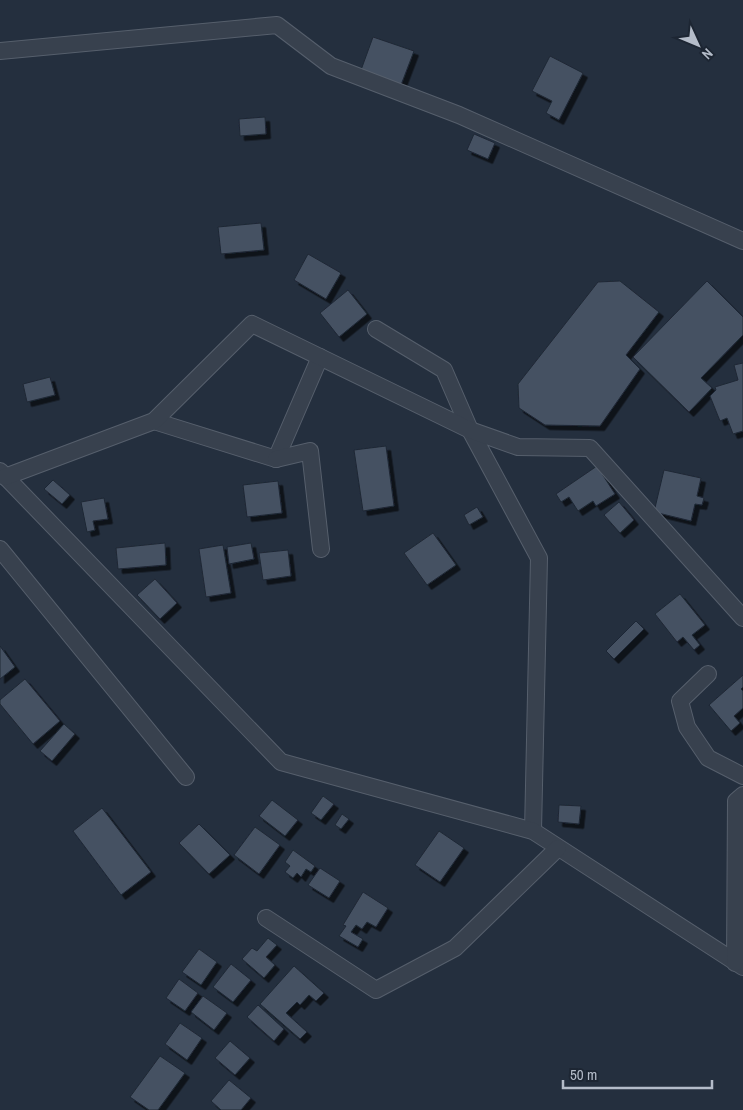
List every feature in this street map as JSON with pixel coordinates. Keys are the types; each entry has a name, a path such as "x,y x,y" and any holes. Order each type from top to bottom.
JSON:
{"street":[{"path":"0,51 277,25 330,66 459,116 743,241"},
{"path":"739,965 533,831 281,762 2,474 154,421 252,324 470,430 518,447 590,448 743,618"},
{"path":"376,329 444,370 470,430 539,558 533,831"},
{"path":"276,459 320,357"},
{"path":"154,421 276,459 310,450 321,550"},
{"path":"0,549 186,777"},
{"path":"708,674 680,701 687,727 708,758 743,776"},
{"path":"739,965 736,801 743,796"},
{"path":"266,918 376,990 455,948 558,848"}],"building":[{"path":"373,37 414,51 401,85 361,70"},
{"path":"550,56 583,73 559,120 546,113 552,101 532,91"},
{"path":"265,117 266,134 240,136 239,119"},
{"path":"474,134 495,143 488,159 467,150"},
{"path":"261,223 264,250 221,254 218,227"},
{"path":"308,254 341,273 326,299 294,280"},
{"path":"620,281 659,312 626,355 640,369 600,426 545,425 519,408 518,384 598,282"},
{"path":"707,281 743,317 743,335 701,378 712,388 689,412 633,357"},
{"path":"348,290 367,314 339,337 320,313"},
{"path":"743,363 743,431 733,434 727,418 720,421 710,396 716,390 715,387 738,380 734,365"},
{"path":"50,377 55,395 27,402 23,384"},
{"path":"386,446 394,506 363,511 354,450"},
{"path":"597,466 615,494 596,506 593,501 578,511 569,497 561,502 556,494"},
{"path":"664,470 701,478 697,496 704,498 702,505 695,504 691,521 654,512"},
{"path":"53,480 70,495 62,504 44,489"},
{"path":"278,481 282,513 247,517 243,485"},
{"path":"104,498 108,519 93,521 95,530 87,532 81,502"},
{"path":"619,502 634,520 620,533 604,515"},
{"path":"477,507 483,517 469,525 464,515"},
{"path":"433,533 456,565 427,585 404,553"},
{"path":"165,543 166,565 118,569 116,548"},
{"path":"251,543 254,559 229,564 227,547"},
{"path":"223,545 231,593 206,597 199,549"},
{"path":"288,550 291,576 263,580 259,553"},
{"path":"155,579 177,603 160,619 137,595"},
{"path":"680,594 705,625 692,635 700,645 694,650 683,637 677,642 655,614"},
{"path":"636,621 644,629 614,659 606,651"},
{"path":"0,646 15,667 0,679"},
{"path":"743,675 743,687 741,689 743,691 743,708 734,716 740,723 731,731 709,705"},
{"path":"25,679 60,721 33,744 0,704 0,700"},
{"path":"64,724 75,734 52,761 40,751"},
{"path":"323,796 334,804 321,820 311,813"},
{"path":"272,800 298,820 285,836 259,816"},
{"path":"559,805 581,806 579,824 558,822"},
{"path":"102,808 151,872 121,895 73,831"},
{"path":"342,814 349,819 341,829 335,825"},
{"path":"199,824 230,855 209,874 179,843"},
{"path":"255,827 280,845 259,874 234,855"},
{"path":"439,831 464,848 440,882 415,865"},
{"path":"293,850 315,866 311,872 306,869 301,877 297,873 293,878 285,872 290,866 285,862"},
{"path":"320,868 340,881 329,898 308,885"},
{"path":"363,892 388,908 376,927 367,922 362,929 356,925 351,932 363,939 358,947 339,936 346,926 343,925"},
{"path":"268,938 277,945 266,957 275,965 264,978 242,959 252,948 257,951"},
{"path":"199,949 217,962 201,985 182,972"},
{"path":"231,964 251,980 233,1002 213,987"},
{"path":"294,966 324,993 316,1001 309,995 300,1005 297,1002 286,1013 307,1032 300,1039 260,1004"},
{"path":"179,979 198,993 185,1011 166,998"},
{"path":"203,996 227,1013 214,1030 191,1012"},
{"path":"258,1005 284,1029 274,1041 247,1017"},
{"path":"180,1023 202,1038 187,1060 165,1044"},
{"path":"230,1041 250,1058 235,1075 215,1058"},
{"path":"160,1056 185,1073 158,1110 149,1110 130,1097"},
{"path":"229,1080 251,1098 241,1110 221,1110 211,1101"}]}
